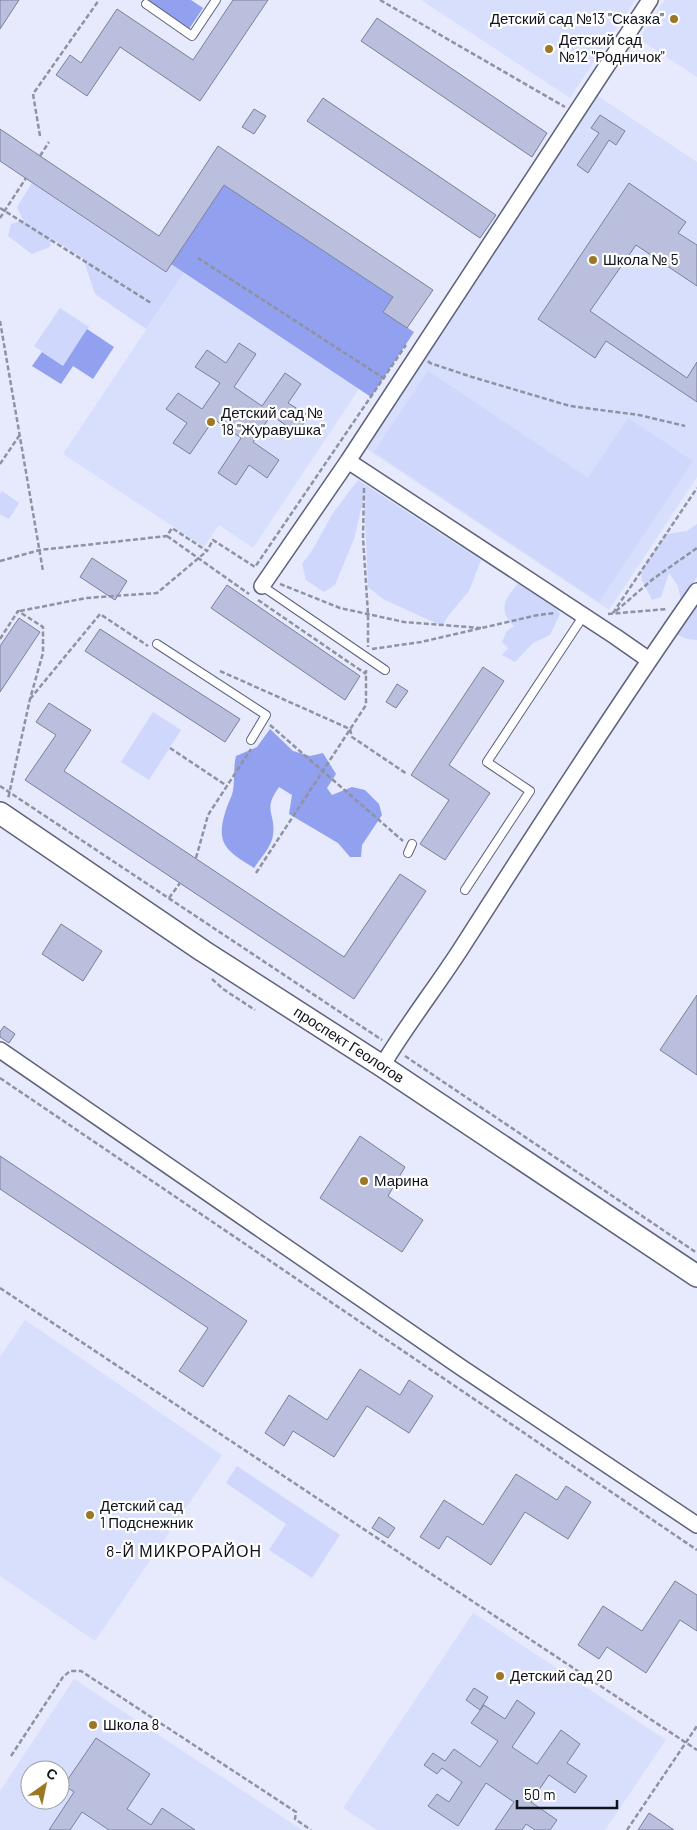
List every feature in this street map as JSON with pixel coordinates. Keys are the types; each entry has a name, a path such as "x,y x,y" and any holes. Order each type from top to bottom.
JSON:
{"street":[{"path":"265,582 348,461 650,0"},
{"path":"348,461 649,660"},
{"path":"382,1066 450,967 649,660 697,591"},
{"name":"проспект Геологов","path":"2,814 203,950 382,1066 697,1276"},
{"path":"0,1050 462,1368 697,1525"}],"lane":[{"path":"146,4 192,36 216,0"},
{"path":"265,582 385,670"},
{"path":"465,890 530,791 487,762 584,616"},
{"path":"157,644 266,715 251,743"}],"path":[{"path":"40,136 33,94 99,0"},
{"path":"380,0 565,108"},
{"path":"40,156 49,142"},
{"path":"0,218 26,178"},
{"path":"0,208 151,303"},
{"path":"198,258 397,386"},
{"path":"0,321 43,571"},
{"path":"0,343 3,339"},
{"path":"416,357 424,357 430,363 570,406 639,415 686,426"},
{"path":"0,464 20,435"},
{"path":"364,481 363,538 368,614 368,650 421,642 538,615 563,613 584,616 675,608 687,605"},
{"path":"612,614 697,488"},
{"path":"167,536 172,528 207,551"},
{"path":"0,561 40,550 167,536 366,674"},
{"path":"0,638 18,611 86,598 157,593 207,551 214,540 255,567"},
{"path":"612,614 654,579 697,548"},
{"path":"265,582 340,608 404,622 485,628"},
{"path":"2,814 43,653 43,627 18,611"},
{"path":"30,699 100,614 148,646"},
{"path":"256,873 366,705 366,657"},
{"path":"218,671 350,729"},
{"path":"263,720 277,730 410,848"},
{"path":"350,729 352,737 407,774"},
{"path":"196,858 208,815 251,743"},
{"path":"170,748 227,786"},
{"path":"0,786 697,1253"},
{"path":"169,898 180,883"},
{"path":"0,1078 697,1550"},
{"path":"0,1288 697,1750"},
{"path":"11,1756 63,1677 70,1671 81,1671 296,1812 295,1819 311,1830"},
{"path":"627,1830 697,1726"}],"shaded area":[{"path":"146,0 191,0 203,8 189,29"},
{"name":"Детский сад №12 \"Родничок\"","path":"421,0 635,0 570,98"},
{"name":"Детский сад №13 \"Сказка\"","path":"665,0 697,0 697,77 639,39"},
{"name":"Школа № 5","path":"598,96 697,162 697,477 609,610 365,448"},
{"path":"32,183 165,272 171,264 184,273 146,329 95,294 83,258 51,238 50,247 32,254 8,236 11,224 23,220 17,207"},
{"path":"224,185 393,297 383,312 414,332 371,397 171,264"},
{"name":"Детский сад № 18 \"Журавушка\"","path":"184,273 359,389 253,548 219,525 204,547 63,454"},
{"path":"60,308 89,327 63,366 34,346"},
{"path":"87,329 114,347 93,379 73,366 61,384 32,366 42,352 63,366"},
{"path":"428,371 588,478 628,418 693,461 599,602 374,452"},
{"path":"358,480 481,560 469,591 442,626 383,599 368,587 364,497 354,539 335,585 324,592 306,580 302,564 313,549 333,513"},
{"path":"2,491 19,503 9,519 0,514 0,494"},
{"path":"697,524 697,577 681,601 678,586 669,573 661,597 652,600 642,580 641,572 666,534 687,531"},
{"path":"519,582 554,604 560,614 550,635 533,643 515,662 502,655 508,648 502,642 507,631 514,626 505,614 505,604"},
{"path":"694,607 697,607 697,640 687,639 676,634"},
{"path":"153,712 181,730 149,780 121,762"},
{"path":"270,729 293,751 310,756 323,753 336,774 327,788 332,795 352,787 365,790 379,804 382,815 362,845 361,857 350,857 338,843 289,814 292,795 279,787 271,801 270,807 273,827 272,839 254,868 226,847 223,841 222,824 233,791 236,756 257,747"},
{"name":"Детский сад 1 Подснежник","path":"25,1320 222,1455 95,1641 0,1576 0,1357"},
{"path":"237,1466 340,1535 312,1578 269,1550 286,1524 226,1483"},
{"name":"Детский сад 20","path":"473,1613 666,1740 605,1830 377,1830 343,1808"},
{"name":"Школа 8","path":"74,1679 302,1830 0,1830 0,1791 20,1761 20,1810 70,1810 70,1760 20,1760"}],"building":[{"path":"0,0 19,0 0,29"},
{"path":"233,0 268,0 200,101 120,47 87,96 56,75 70,55 81,63 117,9 193,60"},
{"path":"377,18 547,133 532,157 361,41"},
{"path":"323,98 496,215 480,238 307,121"},
{"path":"254,109 266,116 254,134 242,127"},
{"path":"600,115 625,131 616,145 609,140 588,173 577,165 599,133 591,128"},
{"path":"0,129 159,236 218,146 433,290 407,328 383,312 393,297 224,185 166,272 0,161"},
{"path":"629,183 686,222 678,233 697,245 697,286 636,245 590,311 687,378 697,362 697,402 606,341 595,358 538,319"},
{"path":"239,343 256,354 234,387 262,406 285,373 301,384 288,403 309,416 297,433 271,415 253,442 279,460 267,478 249,465 236,485 218,473 241,438 214,419 190,454 173,443 187,423 166,409 178,393 202,409 220,383 195,367 207,350 226,363"},
{"path":"92,558 127,581 115,600 80,577"},
{"path":"227,585 360,676 345,700 211,608"},
{"path":"19,618 40,632 0,692 0,646"},
{"path":"100,629 240,719 225,742 85,651"},
{"path":"483,667 504,681 449,765 490,793 445,860 420,844 449,800 411,775"},
{"path":"397,684 408,691 396,708 386,702"},
{"path":"49,703 91,730 64,771 344,957 400,874 426,891 354,999 25,780 56,735 36,722"},
{"path":"61,924 102,951 83,981 42,954"},
{"path":"697,995 697,1075 660,1050"},
{"path":"4,1026 15,1034 9,1043 0,1037 0,1032"},
{"name":"Марина","path":"360,1136 405,1167 388,1196 423,1220 402,1252 320,1198"},
{"path":"0,1156 247,1321 203,1387 179,1371 208,1328 0,1189"},
{"path":"360,1369 400,1395 409,1380 433,1396 409,1433 367,1406 334,1457 293,1431 284,1446 265,1433 289,1395 327,1420"},
{"path":"516,1474 557,1500 566,1486 591,1502 568,1539 525,1512 491,1565 447,1536 439,1549 420,1537 444,1500 483,1525"},
{"path":"379,1517 395,1528 388,1538 372,1528"},
{"path":"675,1581 697,1595 697,1631 680,1620 646,1673 607,1647 599,1659 578,1645 603,1606 642,1631"},
{"path":"474,1688 488,1697 480,1710 466,1700"},
{"path":"517,1700 535,1713 512,1747 537,1764 561,1730 580,1744 567,1763 587,1776 575,1793 549,1775 531,1802 557,1820 550,1830 535,1830 526,1824 522,1830 495,1830 514,1802 486,1783 458,1826 428,1806 437,1794 449,1802 462,1782 442,1768 437,1774 424,1765 433,1753 445,1761 454,1749 480,1767 498,1741 471,1723 484,1705 505,1719"},
{"name":"Школа 8","path":"96,1738 150,1774 127,1809 151,1825 162,1808 195,1830 109,1830 82,1812 70,1830 49,1830 62,1810 70,1810 70,1798 74,1792 70,1789 70,1776"},
{"path":"649,1813 674,1830 638,1830"}],"place":[{"name":"Детский сад №13 \"Сказка\"","path":"674,19"},
{"name":"Детский сад №12 \"Родничок\"","path":"549,49"},
{"name":"Школа № 5","path":"593,260"},
{"name":"Детский сад № 18 \"Журавушка\"","path":"211,422"},
{"name":"Марина","path":"364,1181"},
{"name":"Детский сад 1 Подснежник","path":"90,1515"},
{"name":"Детский сад 20","path":"500,1676"},
{"name":"Школа 8","path":"93,1725"}],"district":[{"name":"8-Й МИКРОРАЙОН","path":"184,1551"}]}
